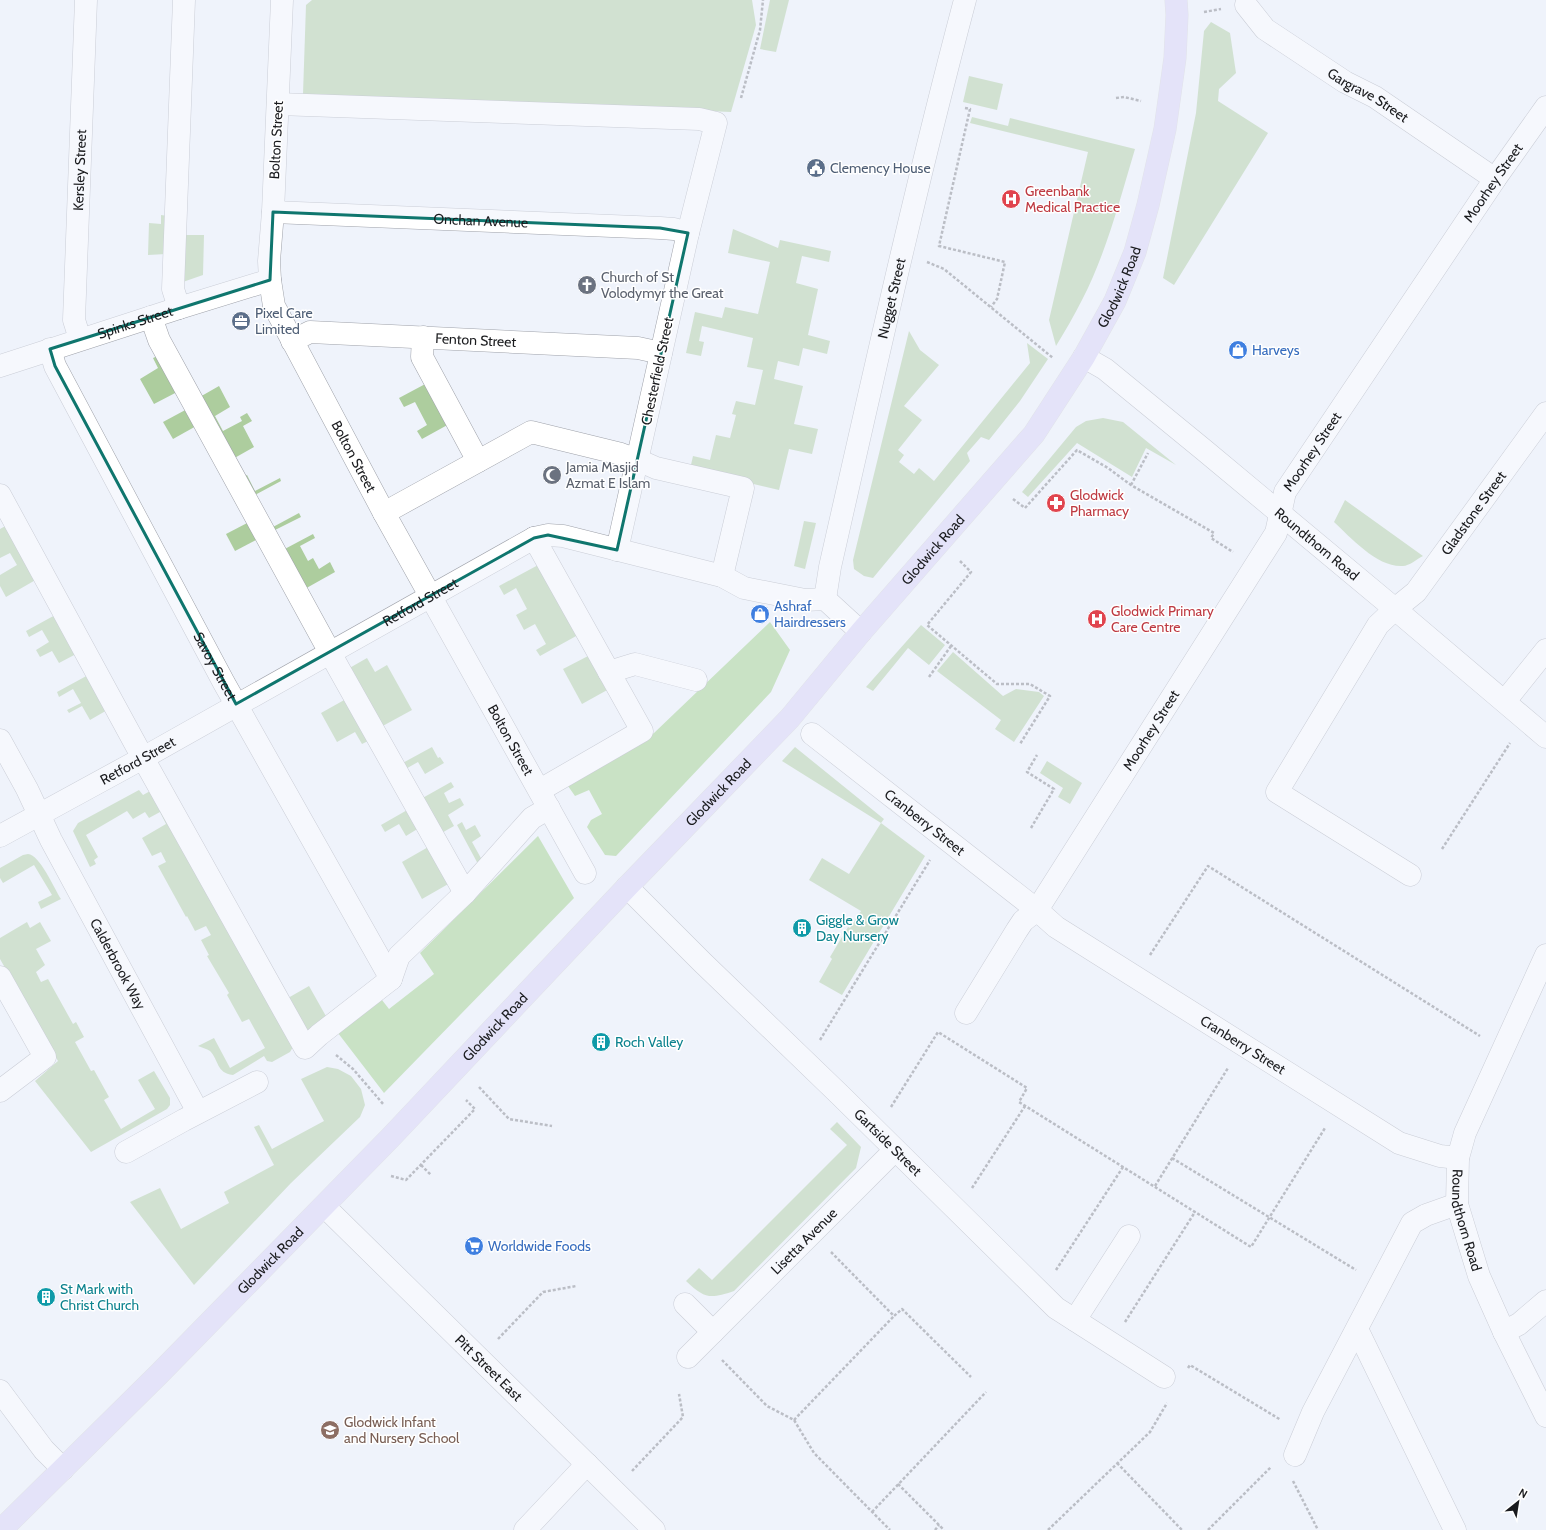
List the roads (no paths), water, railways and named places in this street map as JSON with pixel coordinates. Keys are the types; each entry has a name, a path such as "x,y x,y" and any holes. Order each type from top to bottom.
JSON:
{"main road":[{"name":"Glodwick Road","path":"1,1530 159,1374 324,1206 790,718 861,632 1034,434 1084,357 1115,301 1135,252 1148,205 1165,129 1174,66 1177,14 1176,0"}],"street":[{"name":"Kersley Street","path":"80,339 74,320 86,0"},
{"path":"179,308 173,289 184,0"},
{"name":"Bolton Street","path":"282,0 273,212 269,261 274,306 384,513 585,873"},
{"name":"Nugget Street","path":"825,599 830,567 883,337 936,112 965,0"},
{"name":"Gargrave Street","path":"1236,6 1264,29 1345,82 1375,97 1495,178"},
{"name":"Chesterfield Street","path":"278,104 699,119 716,123 688,233 617,550"},
{"name":"Moorhey Street","path":"1037,910 1276,533 1285,492 1495,178 1546,107"},
{"name":"Onchan Avenue","path":"273,212 660,228 674,229 688,233"},
{"name":"Spinks Street","path":"0,366 80,339 270,280"},
{"path":"151,317 159,340 465,893"},
{"name":"Fenton Street","path":"292,341 310,332 638,348 661,353"},
{"path":"423,337 422,357 478,461"},
{"name":"Savoy Street","path":"50,349 55,366 236,704 391,979"},
{"name":"Roundthorn Road","path":"1084,357 1105,369 1280,513 1546,737"},
{"name":"Gladstone Street","path":"1410,875 1277,792 1378,625 1416,592 1546,413"},
{"path":"384,513 531,432 621,454 656,468 743,488 722,576"},
{"path":"0,495 143,758 305,1048 325,1030 391,979 398,956 465,893 532,818 545,799 642,731 534,538"},
{"name":"Retford Street","path":"0,836 143,758 236,704 534,538 548,535 564,536 722,576 744,588 805,600 825,599"},
{"path":"825,599 861,632"},
{"path":"1505,701 1546,650"},
{"path":"609,672 635,664 696,680"},
{"name":"Cranberry Street","path":"812,734 1037,910 1056,927 1399,1143 1440,1156 1458,1158"},
{"name":"Calderbrook Way","path":"0,740 198,1112"},
{"name":"Gartside Street","path":"627,887 1056,1308 1164,1377"},
{"path":"966,1013 1023,921 1037,910"},
{"name":"Roundthorn Road","path":"1546,955 1465,1133 1458,1158 1457,1204 1479,1276 1504,1332 1546,1416"},
{"path":"0,978 45,1057 0,1091"},
{"path":"126,1152 198,1112 257,1082"},
{"name":"Lisetta Avenue","path":"688,1357 895,1150"},
{"path":"1295,1455 1313,1412 1358,1329 1412,1223 1426,1215 1457,1204"},
{"name":"Pitt Street East","path":"324,1206 654,1530"},
{"path":"1075,1320 1129,1236"},
{"path":"1504,1332 1519,1324 1546,1301"},
{"path":"685,1304 713,1332"},
{"path":"1358,1329 1455,1530"},
{"path":"0,1391 44,1450 63,1469"},
{"path":"525,1530 587,1464"}],"place":[{"name":"Clemency House","path":"816,168"},
{"name":"Greenbank Medical Practice","path":"1011,199"},
{"name":"Church of St Volodymyr the Great","path":"587,285"},
{"name":"Pixel Care Limited","path":"241,321"},
{"name":"Harveys","path":"1238,350"},
{"name":"Jamia Masjid Azmat E Islam","path":"552,475"},
{"name":"Glodwick Pharmacy","path":"1056,503"},
{"name":"Ashraf Hairdressers","path":"760,614"},
{"name":"Glodwick Primary Care Centre","path":"1097,619"},
{"name":"Giggle & Grow Day Nursery","path":"802,928"},
{"name":"Roch Valley","path":"601,1042"},
{"name":"Worldwide Foods","path":"474,1246"},
{"name":"St Mark with Christ Church","path":"46,1297"},
{"name":"Glodwick Infant and Nursery School","path":"330,1430"}]}
